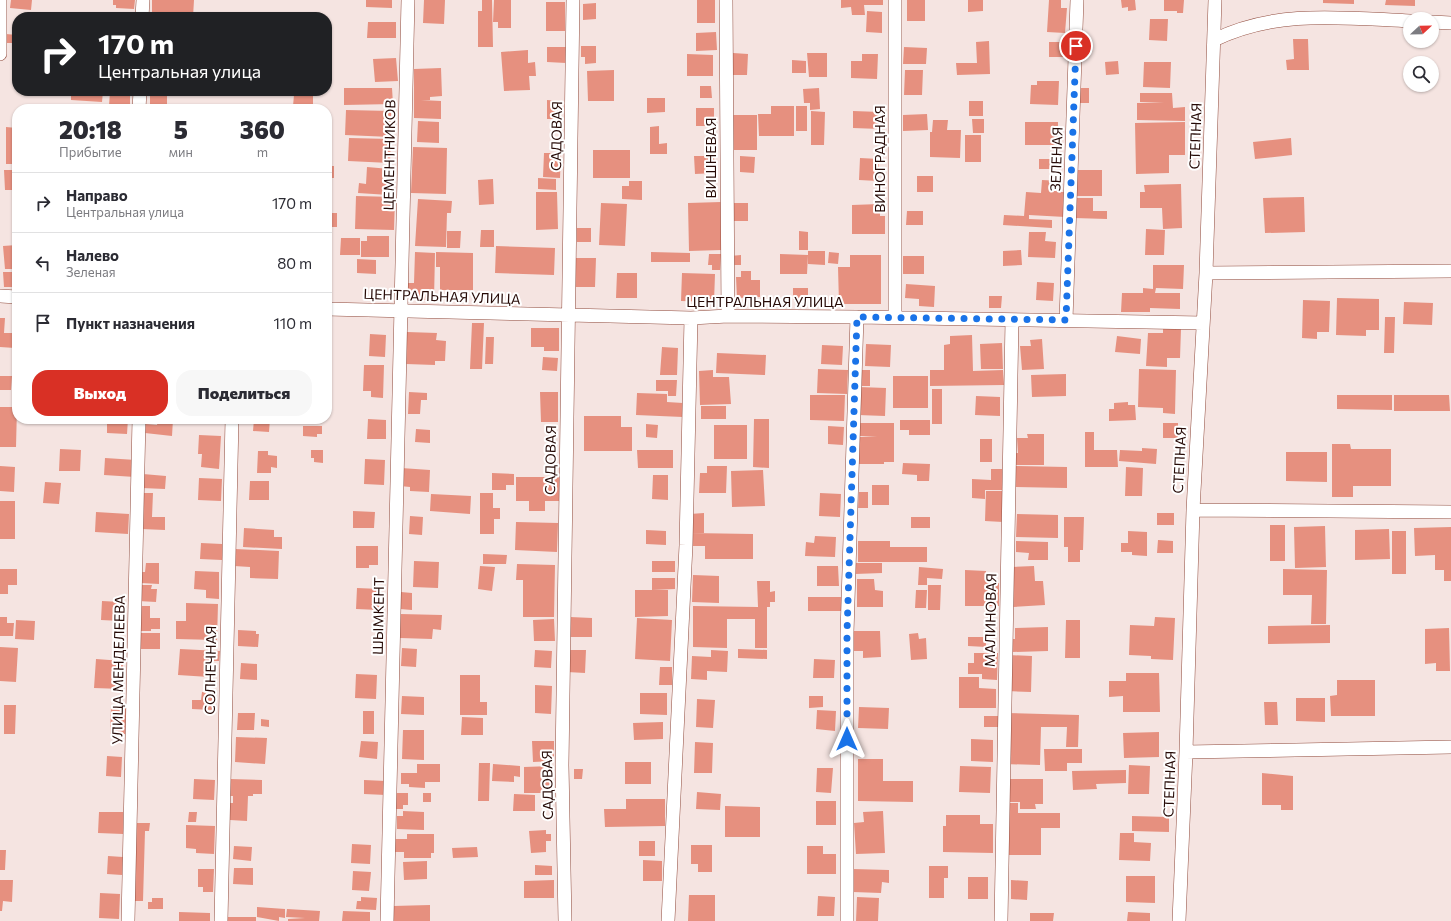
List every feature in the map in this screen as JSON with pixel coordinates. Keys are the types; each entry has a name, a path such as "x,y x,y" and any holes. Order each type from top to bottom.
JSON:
{"street":[{"path":"0,0 0,54"},
{"path":"142,12 143,0"},
{"name":"ЦЕМЕНТНИКОВ","path":"401,311 408,0"},
{"name":"САДОВАЯ","path":"565,921 562,757 573,0"},
{"name":"ВИШНЕВАЯ","path":"726,0 728,316"},
{"name":"ВИНОГРАДНАЯ","path":"895,0 895,317"},
{"name":"ЗЕЛЕНАЯ","path":"1066,320 1077,0"},
{"name":"СТЕПНАЯ","path":"1179,921 1186,752 1193,510 1206,272 1215,0"},
{"path":"1214,40 1234,30 1285,19 1324,16 1403,21"},
{"path":"1439,22 1451,23"},
{"path":"1206,272 1451,271"},
{"path":"0,296 12,297"},
{"name":"ЦЕНТРАЛЬНАЯ УЛИЦА","path":"332,309 691,318 728,316 895,317 1203,323"},
{"name":"ШЫМКЕНТ","path":"387,921 401,311"},
{"path":"847,921 847,633 857,317"},
{"path":"668,921 686,553 691,318"},
{"name":"МАЛИНОВАЯ","path":"1001,921 1012,320"},
{"name":"УЛИЦА МЕНДЕЛЕЕВА","path":"128,921 139,424"},
{"name":"СОЛНЕЧНАЯ","path":"221,921 232,424"},
{"path":"1193,510 1451,512"},
{"path":"1186,752 1451,747"}],"building":[{"path":"11,0 32,0 31,10 10,8"},
{"path":"113,0 135,0 134,9 116,8 116,5 113,5"},
{"path":"152,0 194,0 193,12 152,12"},
{"path":"366,0 392,0 392,8 366,7"},
{"path":"424,0 445,0 444,24 423,23"},
{"path":"482,0 492,0 493,47 478,47 478,11 482,11"},
{"path":"494,0 511,0 511,28 498,28 498,22 493,22"},
{"path":"697,0 715,0 715,23 697,23"},
{"path":"841,0 883,0 883,5 864,5 865,15 852,15 851,7 841,8"},
{"path":"907,0 925,0 925,21 907,21"},
{"path":"968,0 983,0 983,11 968,12"},
{"path":"1049,0 1061,0 1061,8 1067,8 1065,33 1047,32"},
{"path":"1121,0 1135,0 1136,10 1128,11 1128,7 1122,8"},
{"path":"1164,0 1184,0 1183,13 1177,13 1177,11 1164,11"},
{"path":"1323,0 1354,0 1354,4 1323,3"},
{"path":"1386,0 1415,0 1415,6 1385,5"},
{"path":"546,2 565,2 565,31 546,31"},
{"path":"596,3 596,19 583,20 583,4"},
{"path":"867,11 882,12 882,33 866,32"},
{"path":"1150,19 1168,19 1167,41 1149,40"},
{"path":"368,22 396,22 396,38 367,38"},
{"path":"716,32 717,50 696,51 696,33"},
{"path":"6,34 12,35 12,43 5,43"},
{"path":"1293,39 1308,39 1309,70 1287,70 1286,60 1294,59"},
{"path":"989,41 990,74 957,75 956,63 977,63 976,42"},
{"path":"1049,42 1065,42 1065,57 1049,57"},
{"path":"581,46 596,46 596,63 585,64 585,57 581,57"},
{"path":"547,47 566,47 566,63 547,62"},
{"path":"904,47 927,48 926,64 903,64"},
{"path":"528,50 528,63 535,62 536,76 529,76 530,90 504,91 501,52"},
{"path":"733,53 748,54 747,75 732,75"},
{"path":"807,53 827,53 827,77 809,77"},
{"path":"687,54 713,55 713,76 687,76"},
{"path":"862,54 878,54 877,79 851,78 851,61 862,61"},
{"path":"396,58 398,81 375,82 373,59"},
{"path":"792,60 806,61 806,73 792,73"},
{"path":"1118,61 1119,74 1106,75 1105,62"},
{"path":"1144,62 1171,62 1170,88 1143,87"},
{"path":"441,68 442,96 430,97 430,100 421,100 441,101 441,119 414,118 414,69"},
{"path":"614,70 614,101 588,101 587,71"},
{"path":"905,70 923,70 922,95 904,95"},
{"path":"1037,81 1059,81 1058,105 1030,104 1031,85 1037,85"},
{"path":"700,86 711,86 712,98 700,98"},
{"path":"344,88 392,88 393,104 344,105"},
{"path":"819,88 820,109 810,110 810,103 804,103 803,89"},
{"path":"1078,88 1089,88 1089,103 1077,103"},
{"path":"1140,93 1172,93 1173,108 1185,107 1185,121 1137,120 1137,103 1164,103 1140,102"},
{"path":"71,96 103,96 102,102 71,100"},
{"path":"110,96 130,96 130,104 109,104"},
{"path":"150,96 167,96 167,104 150,104"},
{"path":"294,96 313,96 313,104 293,104"},
{"path":"647,98 665,98 665,112 647,113"},
{"path":"547,100 560,101 560,119 547,119"},
{"path":"969,101 983,101 983,116 969,116"},
{"path":"771,106 794,106 794,136 759,136 758,114 771,114"},
{"path":"796,106 807,106 807,131 796,131"},
{"path":"696,108 714,108 714,126 696,126"},
{"path":"346,110 391,111 391,137 345,135"},
{"path":"811,111 825,112 824,145 811,145"},
{"path":"853,111 880,112 880,129 853,128"},
{"path":"927,114 928,130 903,131 903,115"},
{"path":"731,115 757,115 757,150 731,150"},
{"path":"972,119 984,119 984,133 973,133"},
{"path":"933,120 948,120 947,130 961,130 960,158 930,157 930,132 932,132"},
{"path":"418,121 439,122 439,143 417,142"},
{"path":"1025,122 1058,122 1058,145 1025,145"},
{"path":"1185,122 1185,155 1169,155 1169,173 1136,174 1135,123"},
{"path":"659,126 659,144 667,143 667,154 650,154 650,127"},
{"path":"6,127 12,128 12,164 6,164"},
{"path":"965,135 981,135 981,162 965,162"},
{"path":"349,138 391,139 390,163 348,161"},
{"path":"1291,138 1292,155 1255,159 1253,142"},
{"path":"413,147 447,148 446,194 411,193"},
{"path":"593,150 630,150 630,178 593,178"},
{"path":"544,153 561,153 560,178 543,177"},
{"path":"694,156 714,156 715,173 695,174"},
{"path":"740,156 755,157 754,173 740,172"},
{"path":"860,158 879,159 878,181 859,180"},
{"path":"1039,159 1063,159 1063,169 1039,169"},
{"path":"332,166 334,166 334,178 332,178"},
{"path":"367,167 390,169 389,195 358,193 359,183 366,184"},
{"path":"4,170 12,170 12,190 5,190"},
{"path":"1075,170 1102,170 1102,196 1075,196"},
{"path":"917,176 933,176 933,192 917,192"},
{"path":"538,178 556,179 556,190 538,189"},
{"path":"493,179 494,204 479,205 478,180"},
{"path":"1042,180 1062,181 1061,192 1066,192 1065,217 1029,215 1029,219 1052,220 1052,228 1003,225 1004,215 1024,216 1026,192 1041,193"},
{"path":"629,181 642,181 642,200 622,199 622,186 629,186"},
{"path":"1181,184 1182,228 1163,229 1162,208 1140,208 1140,192 1145,192 1144,185"},
{"path":"536,192 557,192 558,229 536,230"},
{"path":"356,196 395,197 394,230 355,229"},
{"path":"1304,197 1305,232 1265,233 1263,198"},
{"path":"1075,198 1093,198 1093,211 1107,211 1107,219 1074,218"},
{"path":"418,199 452,201 451,213 447,213 446,247 415,246"},
{"path":"721,202 722,250 689,251 688,203"},
{"path":"601,203 627,204 625,246 599,245"},
{"path":"734,203 748,203 748,221 733,221"},
{"path":"880,204 880,216 885,216 885,234 852,234 852,205"},
{"path":"907,211 923,211 923,225 906,225"},
{"path":"332,213 337,213 337,227 332,227"},
{"path":"577,228 591,228 591,242 577,242"},
{"path":"1146,229 1165,230 1164,255 1145,255"},
{"path":"481,230 494,230 494,247 480,247"},
{"path":"447,231 461,231 460,248 447,248"},
{"path":"799,231 808,232 808,250 799,250"},
{"path":"1029,232 1046,232 1045,241 1056,242 1055,258 1028,257"},
{"path":"367,236 389,236 389,257 361,257 361,241 367,241"},
{"path":"341,238 360,238 360,255 340,255"},
{"path":"12,245 12,269 5,269 3,246"},
{"path":"496,246 555,248 554,275 495,273"},
{"path":"1021,250 1022,265 1003,266 1003,251"},
{"path":"808,251 825,251 825,265 808,264"},
{"path":"415,252 435,253 434,300 415,300 415,293 407,292 407,283 414,283"},
{"path":"436,252 473,253 473,290 440,290 440,267 436,267"},
{"path":"651,252 690,253 690,262 651,262"},
{"path":"829,252 839,253 838,264 828,263"},
{"path":"709,254 721,254 720,270 712,270 712,265 708,265"},
{"path":"780,254 808,255 807,274 780,274"},
{"path":"741,255 741,265 730,265 730,256"},
{"path":"850,255 881,255 881,304 839,304 838,267 850,267"},
{"path":"903,256 924,256 924,274 903,274"},
{"path":"573,258 596,258 595,287 572,287"},
{"path":"357,259 376,260 376,274 357,273"},
{"path":"1153,265 1184,265 1183,289 1156,288 1155,293 1180,293 1180,309 1150,308 1150,312 1121,312 1122,293 1143,293 1143,288 1153,289"},
{"path":"741,271 751,271 751,280 760,280 760,297 737,298 736,277 741,277"},
{"path":"3,272 12,272 12,287 4,287"},
{"path":"617,273 637,273 637,298 616,298"},
{"path":"682,273 715,274 714,302 681,301"},
{"path":"1037,282 1054,283 1053,301 1036,300"},
{"path":"906,284 935,286 934,307 919,306 919,299 905,298"},
{"path":"793,288 808,288 808,300 793,300"},
{"path":"989,296 1002,296 1001,308 989,308"},
{"path":"1337,298 1379,299 1379,330 1366,330 1366,336 1336,335"},
{"path":"1303,300 1330,301 1329,332 1317,332 1317,339 1302,338"},
{"path":"1404,302 1433,303 1432,325 1403,324"},
{"path":"1385,317 1395,317 1394,353 1384,353"},
{"path":"0,318 5,318 4,333 12,333 12,348 0,347"},
{"path":"472,323 484,323 482,369 470,369"},
{"path":"531,328 559,328 559,351 544,351 544,347 531,347"},
{"path":"1163,329 1181,329 1180,358 1167,358 1167,367 1146,366 1148,333 1163,333"},
{"path":"407,332 437,333 436,340 446,341 445,361 435,361 435,365 406,364"},
{"path":"370,334 386,335 385,357 369,356"},
{"path":"972,335 973,371 1003,370 1004,385 930,386 930,370 944,370 944,345 950,344 950,336"},
{"path":"1117,336 1141,339 1140,354 1115,352"},
{"path":"486,337 494,337 493,364 485,364"},
{"path":"1042,339 1044,369 1022,370 1020,346 1031,346 1030,340"},
{"path":"1002,343 1003,369 981,369 980,344"},
{"path":"866,344 891,345 890,367 865,366"},
{"path":"822,345 843,346 842,365 821,364"},
{"path":"662,347 678,348 677,375 660,375"},
{"path":"717,353 766,355 765,375 716,373"},
{"path":"543,357 558,358 557,371 542,370"},
{"path":"364,365 384,365 383,398 371,397 371,391 363,391"},
{"path":"818,369 848,370 847,394 817,393"},
{"path":"1139,369 1176,370 1175,414 1163,413 1163,408 1138,407"},
{"path":"713,370 713,377 729,377 731,404 700,405 699,371"},
{"path":"861,370 870,370 870,386 862,386"},
{"path":"1066,374 1066,396 1032,397 1031,375"},
{"path":"0,376 12,376 11,390 0,390"},
{"path":"893,376 928,376 928,408 893,408"},
{"path":"656,380 677,380 676,396 668,396 668,391 656,391"},
{"path":"859,387 886,388 885,416 858,415"},
{"path":"932,389 942,389 942,424 932,424"},
{"path":"409,392 427,393 427,400 421,400 420,414 408,414"},
{"path":"540,392 558,392 558,422 541,422"},
{"path":"637,393 667,394 667,402 683,403 683,417 636,415"},
{"path":"810,395 845,395 844,421 810,420"},
{"path":"1337,395 1392,395 1392,410 1337,409"},
{"path":"1394,395 1449,395 1450,411 1394,411"},
{"path":"976,396 1000,397 1000,416 975,415"},
{"path":"1128,402 1128,405 1135,405 1136,420 1109,421 1109,409 1114,409 1114,403"},
{"path":"701,406 726,406 726,419 701,419"},
{"path":"0,407 12,407 12,424 17,424 16,447 0,447"},
{"path":"584,416 621,416 621,427 632,427 632,451 584,451"},
{"path":"368,419 386,420 386,439 367,439"},
{"path":"754,419 769,419 769,468 753,467"},
{"path":"900,420 930,420 930,435 909,435 909,430 900,430"},
{"path":"860,423 894,423 894,462 884,462 884,464 859,464 859,437 877,437 860,436"},
{"path":"1163,423 1178,423 1178,438 1163,438"},
{"path":"107,424 128,424 127,434 107,433"},
{"path":"146,424 173,424 172,436 145,433"},
{"path":"254,424 270,424 269,432 253,431"},
{"path":"646,424 658,425 657,438 646,437"},
{"path":"714,425 747,425 747,459 714,459"},
{"path":"303,426 322,426 322,434 317,434 317,437 303,436"},
{"path":"828,426 844,427 843,445 828,444"},
{"path":"416,429 430,430 430,443 415,442"},
{"path":"1085,432 1094,432 1094,450 1117,450 1118,467 1085,467"},
{"path":"1027,434 1044,434 1044,465 1014,465 1014,453 1018,453 1017,438 1028,438"},
{"path":"199,435 221,436 219,469 201,467 202,454 198,454"},
{"path":"980,439 992,439 992,462 980,462"},
{"path":"1332,444 1350,444 1351,449 1391,449 1391,486 1353,486 1353,497 1332,497"},
{"path":"1142,448 1157,449 1156,464 1119,461 1120,450 1142,451"},
{"path":"60,449 81,450 80,471 59,471"},
{"path":"311,450 323,450 323,463 314,462 314,458 311,458"},
{"path":"637,450 673,450 673,468 638,468"},
{"path":"258,451 268,451 268,455 277,456 277,468 271,467 271,473 257,473"},
{"path":"1286,452 1327,452 1327,482 1286,481"},
{"path":"105,458 136,460 135,477 104,475"},
{"path":"365,459 385,460 384,485 364,484"},
{"path":"903,463 930,464 929,481 917,481 917,475 902,474"},
{"path":"0,466 15,467 14,492 0,491"},
{"path":"707,466 727,466 726,493 699,493 700,473 707,473"},
{"path":"1014,466 1067,467 1067,488 1014,487"},
{"path":"1126,467 1143,468 1142,496 1125,496"},
{"path":"401,468 430,470 429,492 410,491 410,487 400,486"},
{"path":"991,469 1002,469 1002,490 985,490 985,499 972,498 972,479 991,480"},
{"path":"763,470 765,506 732,507 731,471"},
{"path":"492,473 514,474 514,485 506,485 506,490 492,490"},
{"path":"143,474 166,476 165,489 142,488"},
{"path":"653,475 668,475 668,500 652,499"},
{"path":"516,477 562,477 562,501 545,501 545,511 529,511 529,501 516,501"},
{"path":"199,478 222,479 221,501 198,500"},
{"path":"250,481 269,481 269,500 249,500"},
{"path":"45,482 61,483 59,504 43,503"},
{"path":"872,485 889,485 889,505 872,505"},
{"path":"986,491 1004,491 1003,522 985,521"},
{"path":"859,492 868,492 868,508 858,508"},
{"path":"142,493 153,493 152,517 165,517 165,530 141,529"},
{"path":"480,493 493,493 493,508 500,508 500,519 494,519 494,534 480,534"},
{"path":"820,493 841,494 840,517 819,516"},
{"path":"431,494 471,496 470,514 430,511"},
{"path":"0,501 15,501 15,539 0,539"},
{"path":"353,511 375,512 374,528 353,528"},
{"path":"96,512 129,514 128,534 95,532"},
{"path":"704,513 704,533 691,533 690,514"},
{"path":"1157,513 1174,513 1174,525 1157,525"},
{"path":"1017,514 1058,515 1058,538 1016,537"},
{"path":"410,516 423,517 422,535 409,534"},
{"path":"911,517 930,517 930,528 911,528"},
{"path":"1064,517 1084,517 1083,550 1080,550 1080,562 1068,562 1068,547 1064,547"},
{"path":"516,522 558,523 557,552 515,550"},
{"path":"1270,525 1285,525 1285,561 1270,561"},
{"path":"1325,526 1326,567 1295,568 1294,527"},
{"path":"1451,527 1451,581 1444,581 1444,570 1435,570 1435,555 1415,556 1414,528"},
{"path":"244,528 274,530 274,537 282,537 282,549 243,547"},
{"path":"1389,529 1390,559 1355,560 1355,530"},
{"path":"646,530 666,531 666,545 646,544"},
{"path":"1128,531 1147,532 1147,556 1132,555 1132,552 1121,552 1121,543 1128,543"},
{"path":"1392,531 1406,531 1406,574 1392,574"},
{"path":"691,533 753,534 753,559 705,559 705,546 691,546"},
{"path":"815,536 836,537 835,557 805,556 806,542 814,543"},
{"path":"1158,540 1173,541 1173,553 1157,553"},
{"path":"858,541 890,541 890,547 927,547 927,562 858,562"},
{"path":"1016,541 1048,542 1048,560 1028,560 1029,553 1016,552"},
{"path":"201,543 222,544 222,560 200,559"},
{"path":"356,546 378,546 378,565 369,565 369,568 356,568"},
{"path":"235,549 279,551 278,579 250,578 250,567 234,566"},
{"path":"483,554 507,555 506,564 483,564"},
{"path":"414,561 439,562 438,588 413,587"},
{"path":"652,561 675,561 675,572 652,572"},
{"path":"146,563 159,563 159,584 141,583 141,572 145,572"},
{"path":"855,563 882,563 882,573 855,574"},
{"path":"517,564 555,565 554,617 523,617 523,580 516,580"},
{"path":"480,566 495,567 492,591 478,589"},
{"path":"817,566 838,566 839,586 817,586"},
{"path":"1034,566 1035,581 1043,581 1045,605 1013,607 1010,567"},
{"path":"919,567 943,569 942,579 927,578 927,585 918,585"},
{"path":"0,569 17,569 17,585 8,585 8,594 0,594"},
{"path":"1283,569 1327,570 1326,624 1311,624 1312,595 1283,595"},
{"path":"965,570 986,571 986,577 990,577 990,583 999,583 999,606 965,606"},
{"path":"195,571 219,572 219,599 206,598 206,590 194,589"},
{"path":"693,575 719,576 719,603 692,602"},
{"path":"652,578 675,578 675,589 652,590"},
{"path":"857,579 874,579 875,590 883,591 883,607 857,607"},
{"path":"757,581 770,581 770,592 775,591 775,602 770,602 770,607 767,607 767,648 755,648 755,619 727,619 727,648 693,647 693,606 758,607"},
{"path":"139,585 152,585 151,589 157,589 156,602 138,601"},
{"path":"928,585 941,585 940,610 928,610"},
{"path":"357,588 380,589 379,610 356,609"},
{"path":"635,590 668,590 668,616 635,617"},
{"path":"916,590 927,590 926,608 915,608"},
{"path":"401,592 412,593 412,610 400,609"},
{"path":"808,597 842,597 842,611 808,611"},
{"path":"102,601 121,602 121,621 101,620"},
{"path":"186,603 218,604 217,640 176,639 176,621 186,621"},
{"path":"140,606 150,606 150,618 160,618 160,629 139,631"},
{"path":"400,614 442,615 441,630 433,629 432,639 400,638"},
{"path":"0,617 7,617 7,623 14,623 13,636 0,636"},
{"path":"570,617 592,618 592,637 570,637"},
{"path":"1155,617 1175,618 1173,660 1151,659 1151,656 1129,655 1130,625 1154,626"},
{"path":"637,618 672,620 670,661 635,659"},
{"path":"554,619 555,641 534,641 533,620"},
{"path":"16,620 35,621 34,640 15,639"},
{"path":"1066,620 1080,620 1080,658 1065,658"},
{"path":"1330,625 1330,643 1268,644 1268,626"},
{"path":"1048,627 1048,651 1012,652 1012,639 1015,639 1015,628"},
{"path":"1449,628 1450,671 1436,671 1436,663 1425,664 1425,629"},
{"path":"238,630 256,631 256,634 259,634 258,647 238,646"},
{"path":"854,631 880,631 881,657 863,658 863,651 854,651"},
{"path":"137,633 160,633 160,649 137,649"},
{"path":"918,633 919,639 926,638 927,659 911,660 909,634"},
{"path":"968,637 986,637 986,647 968,646"},
{"path":"0,647 18,648 16,682 0,681"},
{"path":"402,648 417,649 416,667 401,666"},
{"path":"180,649 220,651 219,661 210,661 209,677 178,675"},
{"path":"738,649 767,650 767,659 738,658"},
{"path":"535,650 552,651 551,668 534,667"},
{"path":"567,650 586,650 585,673 567,672"},
{"path":"711,650 728,651 727,672 707,671 707,680 691,679 692,656 711,657"},
{"path":"974,653 998,653 997,680 982,679 982,674 968,674 968,663 974,663"},
{"path":"1008,655 1032,656 1031,692 1007,691"},
{"path":"96,659 123,661 122,689 94,688"},
{"path":"814,659 835,660 834,678 813,678"},
{"path":"241,663 257,664 257,680 240,679"},
{"path":"660,667 672,667 672,685 659,685"},
{"path":"1126,673 1159,673 1160,712 1123,712 1123,696 1109,697 1109,681 1126,681"},
{"path":"356,674 377,675 376,699 355,698"},
{"path":"460,675 480,675 480,702 487,702 487,715 460,715"},
{"path":"959,677 979,677 979,688 996,689 996,708 959,708"},
{"path":"1337,680 1375,680 1375,716 1331,716 1330,696 1337,695"},
{"path":"535,685 552,686 551,714 535,713"},
{"path":"202,692 213,693 212,710 192,709 192,700 201,700"},
{"path":"640,693 667,693 667,715 640,714"},
{"path":"402,696 424,697 424,715 401,714"},
{"path":"809,696 823,696 823,707 809,708"},
{"path":"1296,698 1325,698 1325,722 1296,721"},
{"path":"697,699 715,700 713,728 696,727"},
{"path":"1264,702 1277,702 1278,725 1265,725"},
{"path":"4,705 16,705 15,734 4,734"},
{"path":"111,707 127,708 126,734 110,734"},
{"path":"859,707 889,708 888,729 858,728"},
{"path":"817,710 836,711 835,731 816,729"},
{"path":"363,711 374,711 374,734 363,734"},
{"path":"238,713 255,713 254,730 237,730"},
{"path":"1005,713 1079,715 1078,747 1066,747 1067,727 1041,727 1040,765 1004,764"},
{"path":"984,716 1000,716 1000,727 984,727"},
{"path":"462,717 483,718 483,735 461,735"},
{"path":"261,719 269,720 269,727 261,726"},
{"path":"663,722 663,739 634,740 633,723"},
{"path":"403,730 424,730 424,760 402,759"},
{"path":"1159,732 1159,757 1124,758 1123,733"},
{"path":"236,737 267,738 265,764 235,762"},
{"path":"971,739 993,740 993,762 971,761"},
{"path":"361,741 378,742 377,759 359,757"},
{"path":"532,741 554,741 554,761 533,762"},
{"path":"695,742 713,743 712,773 694,773"},
{"path":"1044,749 1082,749 1082,763 1067,763 1067,771 1045,771"},
{"path":"107,756 122,757 121,777 106,776"},
{"path":"858,759 883,759 883,781 913,781 913,802 858,801"},
{"path":"625,762 651,762 651,784 625,784"},
{"path":"479,763 490,763 489,801 478,801"},
{"path":"417,764 440,764 440,782 425,782 425,788 409,787 409,784 401,784 401,773 417,773"},
{"path":"493,764 520,766 520,777 514,776 514,782 492,781"},
{"path":"1129,765 1150,766 1149,794 1128,794"},
{"path":"552,766 552,793 524,793 524,767"},
{"path":"960,766 991,767 990,793 959,792"},
{"path":"817,768 833,768 831,793 816,792"},
{"path":"574,769 583,769 582,779 574,779"},
{"path":"1126,770 1126,783 1096,784 1097,789 1073,790 1072,771"},
{"path":"1262,773 1293,776 1293,810 1281,810 1281,805 1262,805"},
{"path":"194,779 215,780 214,800 193,799"},
{"path":"230,779 262,780 262,794 253,794 253,796 248,796 247,821 230,820 230,803 233,803 233,796 229,796"},
{"path":"1009,779 1043,779 1043,804 1035,804 1036,809 1020,809 1020,802 1009,802"},
{"path":"364,780 386,781 386,795 364,794"},
{"path":"697,792 721,794 720,810 696,809"},
{"path":"394,793 408,793 408,805 403,805 403,809 394,809"},
{"path":"423,793 431,793 431,802 423,802"},
{"path":"514,794 535,795 535,811 513,811"},
{"path":"626,799 665,799 665,826 605,827 604,809 626,809"},
{"path":"816,801 836,801 836,825 816,825"},
{"path":"1004,803 1018,803 1018,813 1060,813 1060,828 1041,828 1041,855 1004,855"},
{"path":"725,806 760,807 760,837 725,837"},
{"path":"403,811 424,812 424,830 397,829 397,816 403,816"},
{"path":"883,811 885,853 856,854 854,823 864,822 863,812"},
{"path":"99,812 123,812 123,834 98,833"},
{"path":"189,812 197,812 196,822 188,822"},
{"path":"946,815 980,815 980,824 993,824 993,853 943,852 943,826 946,826"},
{"path":"1132,816 1169,817 1169,832 1132,831"},
{"path":"136,823 150,823 149,831 145,831 143,901 134,901"},
{"path":"186,825 215,826 214,854 196,853 196,849 186,848"},
{"path":"546,830 546,834 551,834 551,841 546,841 546,852 531,853 529,831"},
{"path":"1120,833 1134,833 1134,842 1151,843 1150,861 1119,860"},
{"path":"407,834 434,834 434,853 431,853 431,858 404,858 404,852 393,852 393,839 407,839"},
{"path":"639,841 655,841 655,856 639,856"},
{"path":"352,844 371,845 370,864 351,863"},
{"path":"691,845 712,845 712,872 698,872 698,864 691,864"},
{"path":"234,846 252,847 251,861 233,859"},
{"path":"807,846 823,846 823,854 836,854 836,874 807,874"},
{"path":"477,847 478,857 453,858 452,848"},
{"path":"0,850 6,850 5,870 0,870"},
{"path":"108,856 123,857 122,875 107,874"},
{"path":"643,860 662,861 662,881 643,881"},
{"path":"427,861 427,879 404,880 403,862"},
{"path":"535,865 552,866 552,875 535,875"},
{"path":"929,866 948,866 948,878 944,878 944,898 929,898"},
{"path":"234,868 253,868 253,885 233,884"},
{"path":"198,869 214,869 213,892 203,892 203,887 198,887"},
{"path":"853,869 889,870 889,883 882,882 881,893 853,892"},
{"path":"353,871 371,872 369,891 352,890"},
{"path":"1126,876 1155,876 1155,903 1126,902"},
{"path":"968,877 988,877 988,899 968,899"},
{"path":"0,880 13,880 12,902 3,901 2,911 0,911"},
{"path":"554,880 554,898 524,898 524,881"},
{"path":"1011,880 1028,881 1027,900 1011,899"},
{"path":"100,893 120,894 119,919 99,918"},
{"path":"689,895 715,895 715,921 688,921"},
{"path":"818,896 835,897 834,916 817,916"},
{"path":"361,897 377,898 376,910 356,909 357,901 361,901"},
{"path":"857,897 879,898 878,921 856,921"},
{"path":"152,898 163,898 163,909 148,909 148,902 152,902"},
{"path":"430,905 430,921 394,921 393,906"},
{"path":"257,907 285,909 285,918 279,917 279,921 257,917"},
{"path":"287,909 320,911 319,921 288,921 288,919 305,918 286,917"},
{"path":"343,911 370,912 370,921 342,921"},
{"path":"179,912 210,913 210,921 179,921"},
{"path":"1128,912 1150,913 1150,921 1127,921"},
{"path":"1030,913 1054,913 1053,921 1030,921"},
{"path":"227,917 256,917 256,921 227,921"}],"route":[{"path":"847,739 847,633 857,317 1066,320 1076,46"}]}
